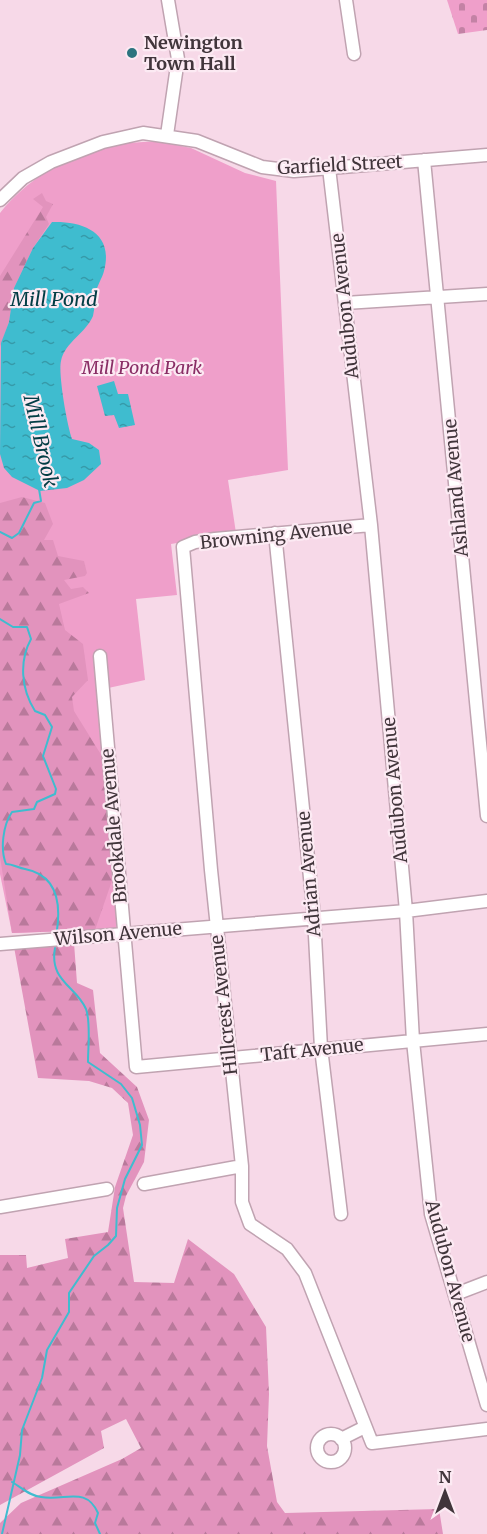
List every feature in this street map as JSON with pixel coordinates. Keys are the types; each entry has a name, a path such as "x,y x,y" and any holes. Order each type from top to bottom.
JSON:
{"street":[{"path":"167,135 178,59 168,0"},
{"path":"346,0 354,54"},
{"name":"Garfield Street","path":"0,200 22,178 68,155 122,137 143,134 167,135 197,141 262,167 294,171 487,155"},
{"name":"Ashland Avenue","path":"423,160 487,816"},
{"name":"Audubon Avenue","path":"329,168 371,525 406,911 413,1041 431,1214 487,1405"},
{"path":"345,303 487,294"},
{"name":"Browning Avenue","path":"183,547 195,542 371,525"},
{"name":"Adrian Avenue","path":"275,533 314,917 321,1048 341,1214"},
{"name":"Hillcrest Avenue","path":"183,547 216,925 242,1166 242,1202 250,1224 286,1249 305,1273 365,1427"},
{"name":"Brookdale Avenue","path":"100,656 136,1066"},
{"name":"Wilson Avenue","path":"0,944 406,911 487,901"},
{"name":"Taft Avenue","path":"136,1066 487,1034"},
{"path":"144,1184 242,1166"},
{"path":"0,1207 107,1190"},
{"path":"456,1294 487,1282"},
{"path":"341,1439 365,1427 372,1443 487,1429"}],"green space":[{"path":"447,0 487,0 487,30 458,34"},
{"name":"Mill Pond Park","path":"156,141 191,148 245,173 276,181 288,470 228,480 236,533 171,544 177,595 136,599 145,680 99,690 118,912 116,929 12,933 0,874 0,213 34,180 75,156 111,145"},
{"path":"42,193 46,201 53,204 46,217 49,224 33,248 14,288 9,322 0,347 0,276 43,207 33,199"},
{"path":"22,497 45,503 53,524 44,540 53,540 58,556 84,561 87,573 85,576 64,580 71,589 83,587 89,593 59,604 65,630 83,644 88,680 72,697 74,711 105,761 115,872 95,930 12,933 0,857 0,503"},
{"path":"74,943 77,983 93,990 100,1053 137,1087 149,1120 144,1162 126,1196 123,1208 134,1282 174,1283 188,1239 234,1274 266,1327 269,1394 267,1446 277,1502 285,1513 439,1509 443,1534 0,1534 0,1523 21,1503 122,1459 141,1448 126,1419 101,1431 104,1448 0,1505 0,1255 26,1255 27,1268 68,1258 65,1239 108,1232 115,1187 133,1135 128,1103 112,1088 89,1081 38,1078 14,947"}],"water":[{"name":"Mill Pond","path":"52,222 85,227 94,232 105,247 104,271 97,290 93,316 86,328 63,354 60,368 63,400 72,439 89,443 99,450 101,464 84,480 67,488 40,491 12,477 4,468 0,454 1,343 9,322 14,288 33,248"},
{"path":"114,381 118,394 128,394 135,425 119,428 114,415 105,416 97,386"}],"waterway":[{"name":"Mill Brook","path":"0,532 12,538 19,533 34,503 41,501 39,489"},
{"name":"Mill Brook","path":"0,619 13,627 27,627 31,639 23,666 24,684 35,711 45,715 52,727 43,756 56,789 55,794 37,802 34,809 12,812 5,830 4,858 6,864 35,872 50,884 57,900 57,930"},
{"path":"2,1534 20,1455 22,1430 42,1378 47,1350 69,1312 69,1293 94,1256 116,1236 117,1208 125,1179 142,1145 140,1125 132,1098 121,1084 88,1062 88,1015 82,1001 60,976 56,968 55,948"},
{"path":"12,1482 37,1496 50,1498 74,1496 88,1500 98,1513 95,1523 100,1534"}],"place":[{"name":"Newington Town Hall","path":"132,53"}]}
